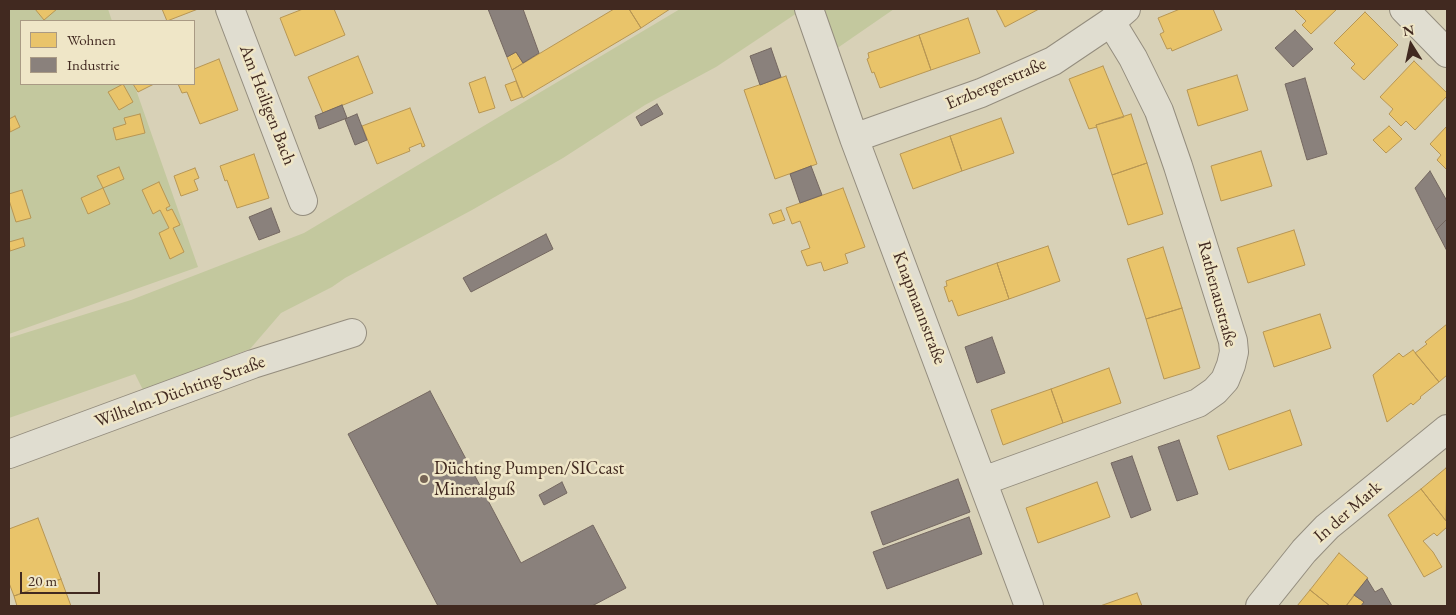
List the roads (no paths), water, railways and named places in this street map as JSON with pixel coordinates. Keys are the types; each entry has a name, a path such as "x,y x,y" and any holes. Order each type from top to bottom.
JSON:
{"street":[{"name":"Am Heiligen Bach","path":"230,9 303,201"},
{"name":"Knapmannstraße","path":"809,9 854,138 1029,606"},
{"path":"1404,9 1447,53"},
{"name":"Erzbergerstraße","path":"854,138 990,89 1053,61 1118,16"},
{"name":"Rathenaustraße","path":"983,481 1198,403 1216,392 1225,380 1232,365 1233,341 1182,175 1159,111 1134,58 1118,16"},
{"name":"Wilhelm-Düchting-Straße","path":"9,454 253,364 352,333"},
{"name":"In der Mark","path":"1260,606 1304,551 1327,527 1447,429"}],"place":[{"name":"Düchting Pumpen/SICcast Mineralguß","path":"424,479"}]}
